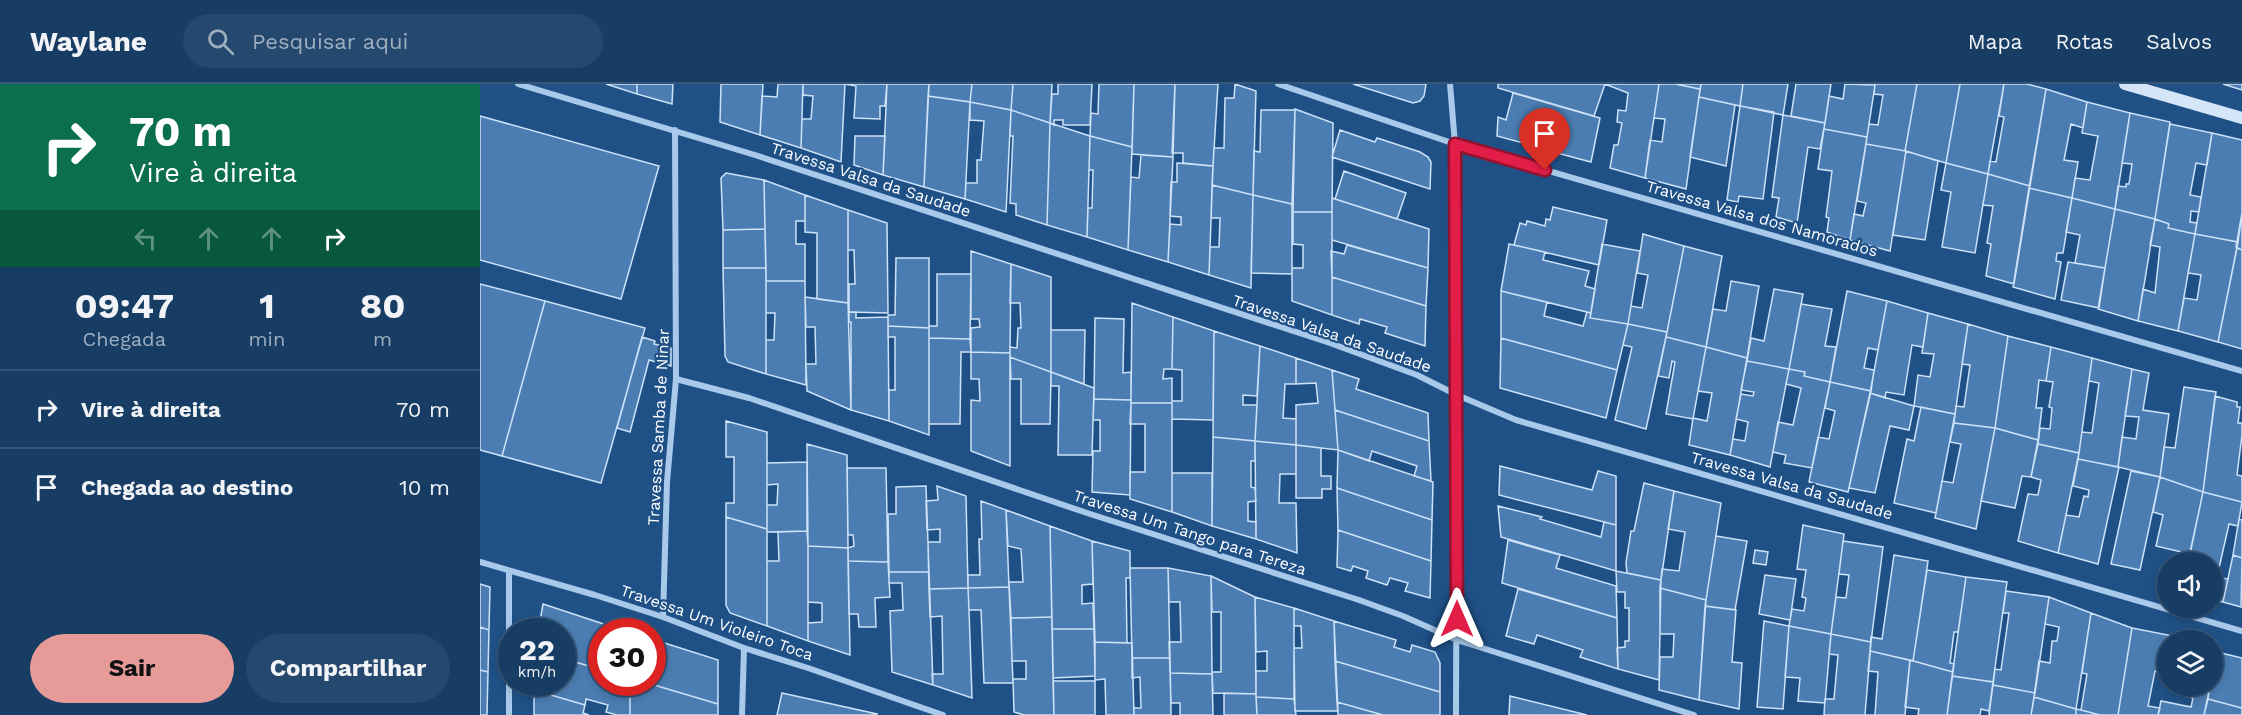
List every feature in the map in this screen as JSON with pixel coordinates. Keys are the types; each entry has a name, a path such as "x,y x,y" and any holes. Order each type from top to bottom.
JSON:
{"street":[{"name":"Travessa Valsa da Saudade","path":"518,84 675,130 1330,343 1417,375 1516,420 2242,631"},
{"name":"Travessa Valsa dos Namorados","path":"1278,84 1455,144 2242,371"},
{"path":"1450,84 1455,144 1456,715"},
{"path":"2125,84 2242,118"},
{"name":"Travessa Samba de Ninar","path":"663,617 667,482 676,379 675,130"},
{"name":"Travessa Um Tango para Tereza","path":"676,379 749,398 1087,513 1359,600 1403,616 1457,640 1694,715"},
{"name":"Travessa Um Violeiro Toca","path":"480,562 663,617 744,648 943,715"},
{"path":"508,715 509,572"},
{"path":"742,715 744,648"}],"building":[{"path":"606,84 637,84 637,94"},
{"path":"637,84 673,84 672,104 637,94"},
{"path":"721,84 763,84 760,135 720,122"},
{"path":"778,84 803,84 801,148 760,135 762,96 777,97"},
{"path":"803,84 845,84 841,162 801,148 802,119 811,119 813,96 803,95"},
{"path":"845,84 887,84 885,106 880,106 880,119 854,118 856,86"},
{"path":"887,84 929,84 924,187 883,175"},
{"path":"929,84 972,84 970,102 928,96"},
{"path":"972,84 1013,84 1011,110 970,102"},
{"path":"1013,84 1052,84 1050,123 1011,110"},
{"path":"1058,84 1092,84 1090,125 1063,125 1063,120 1054,120 1054,125 1050,123 1052,94 1058,94"},
{"path":"1099,84 1134,84 1132,147 1090,136 1091,113 1098,114"},
{"path":"1134,84 1175,84 1173,157 1132,154"},
{"path":"1175,84 1218,84 1213,166 1183,163 1183,153 1172,153"},
{"path":"1235,84 1256,91 1253,195 1212,185 1214,148 1224,148 1225,98 1234,98"},
{"path":"1353,84 1426,84 1424,96 1420,101 1413,103"},
{"path":"1498,84 1605,84 1594,116 1498,88"},
{"path":"1605,84 1659,84 1645,178 1610,168 1614,145 1618,145 1622,123 1617,122 1618,110 1626,111 1628,93"},
{"path":"1659,84 1675,84 1700,89 1686,189 1645,178 1650,140 1662,142 1665,119 1654,118"},
{"path":"1675,84 1701,84 1700,89"},
{"path":"1701,84 1743,84 1740,106 1699,97"},
{"path":"1743,84 1788,84 1783,115 1740,106"},
{"path":"1796,84 1831,84 1825,123 1791,116"},
{"path":"1845,84 1875,85 1867,137 1824,129 1829,96 1843,99"},
{"path":"1875,84 1917,84 1905,151 1866,144 1869,124 1878,125 1883,95 1874,94"},
{"path":"1917,84 1960,84 1946,163 1905,151"},
{"path":"1960,84 2004,84 1988,174 1946,163"},
{"path":"2004,84 2027,84 2046,89 2030,186 1988,174 1990,161 1996,162 2004,117 1999,116"},
{"path":"2223,84 2242,84 2242,90"},
{"path":"2046,89 2087,102 2083,128 2071,124 2064,160 2078,162 2072,198 2029,188"},
{"path":"1513,93 1600,118 1591,162 1557,153 1561,141 1535,133 1531,145 1497,136 1498,117 1506,120"},
{"path":"928,96 970,102 965,199 924,187"},
{"path":"1699,97 1735,105 1726,166 1690,157"},
{"path":"970,102 1011,110 1006,212 965,199 966,183 977,183 977,160 981,160 984,121 970,120"},
{"path":"2087,102 2130,113 2115,209 2072,198 2075,178 2090,180 2098,136 2082,133"},
{"path":"1740,106 1774,112 1763,199 1739,196 1738,202 1727,200"},
{"path":"1295,109 1333,123 1332,212 1293,212"},
{"path":"1011,110 1050,123 1047,225 1016,215 1016,204 1010,203 1013,136 1010,136"},
{"path":"1261,110 1295,110 1292,204 1253,195 1254,151 1260,152"},
{"path":"2130,113 2170,122 2155,219 2115,209 2118,186 2126,187 2126,184 2129,184 2132,164 2122,163"},
{"path":"1783,115 1825,123 1820,149 1808,147 1797,223 1776,217 1779,198 1772,197"},
{"path":"480,116 659,166 621,299 480,260"},
{"path":"1050,123 1090,136 1087,237 1047,225"},
{"path":"2170,124 2212,133 2207,165 2196,163 2190,195 2201,197 2199,212 2191,211 2190,222 2197,223 2195,234 2168,228 2169,224 2155,219"},
{"path":"1824,129 1867,137 1850,240 1827,232 1829,218 1826,217 1832,171 1818,169"},
{"path":"1340,130 1375,142 1377,138 1420,152 1428,157 1431,162 1430,189 1332,157"},
{"path":"2212,133 2242,140 2242,213 2238,242 2195,234"},
{"path":"855,136 885,136 883,175 854,165"},
{"path":"1090,136 1132,147 1128,250 1087,237 1088,208 1092,208 1093,170 1089,170"},
{"path":"1866,144 1906,151 1890,251 1850,240 1854,214 1863,216 1866,203 1857,201"},
{"path":"1906,151 1938,161 1925,240 1893,235"},
{"path":"1141,155 1173,157 1168,262 1128,250 1131,177 1139,178"},
{"path":"1177,163 1213,166 1209,275 1168,262 1170,224 1181,225 1181,217 1170,216 1171,182 1177,182"},
{"path":"1946,163 1988,174 1975,253 1942,247 1951,192 1941,190"},
{"path":"1344,171 1406,193 1397,219 1335,199"},
{"path":"726,173 764,180 765,229 723,230 721,178"},
{"path":"1988,174 2030,186 2014,284 1986,276 1991,244 1987,243 1993,206 1983,205"},
{"path":"764,180 805,195 805,221 796,221 796,244 805,244 805,281 766,281"},
{"path":"1212,185 1253,195 1251,288 1209,275 1210,247 1219,247 1220,218 1211,218"},
{"path":"2029,188 2072,198 2063,253 2057,253 2056,261 2061,262 2055,299 2013,287"},
{"path":"805,195 848,210 848,303 817,299 817,233 805,232"},
{"path":"1253,195 1292,204 1292,274 1251,273"},
{"path":"1332,198 1429,229 1428,268 1332,240"},
{"path":"2072,198 2115,209 2105,268 2075,263 2080,235 2066,232"},
{"path":"1553,207 1607,220 1599,265 1514,245 1520,223 1526,225 1527,221 1545,226 1546,219 1550,220"},
{"path":"2115,209 2155,219 2138,321 2098,309"},
{"path":"848,210 887,223 888,313 849,312 849,284 855,284 854,250 848,250"},
{"path":"1293,212 1332,212 1332,315 1292,301 1292,268 1303,268 1303,245 1293,244"},
{"path":"2242,213 2242,250 2236,247"},
{"path":"2155,219 2169,224 2168,228 2195,234 2178,331 2138,321 2143,289 2155,293 2160,247 2150,245"},
{"path":"765,229 766,268 723,268 723,230"},
{"path":"1643,234 1684,246 1667,332 1628,324 1631,306 1642,308 1648,275 1637,273"},
{"path":"2195,234 2238,242 2218,342 2178,331 2184,298 2197,300 2201,275 2188,273"},
{"path":"1509,244 1545,252 1543,260 1589,271 1585,286 1595,289 1591,313 1501,291"},
{"path":"1602,244 1640,251 1628,324 1590,318"},
{"path":"1347,245 1428,268 1426,306 1332,277 1331,251 1344,254"},
{"path":"1684,246 1722,256 1706,347 1666,337"},
{"path":"2237,248 2242,250 2242,349 2218,342"},
{"path":"971,251 1011,264 1010,353 971,352 971,328 980,327 979,319 971,319"},
{"path":"896,258 929,258 929,328 888,326 888,315 895,315"},
{"path":"2068,262 2105,268 2099,308 2061,300"},
{"path":"1011,264 1051,277 1051,372 1010,357 1010,347 1017,348 1018,328 1021,328 1020,303 1010,303"},
{"path":"723,268 766,268 766,374 728,362 725,356"},
{"path":"937,274 971,274 970,339 929,338 929,326 937,326"},
{"path":"1332,277 1426,306 1425,346 1385,333 1387,327 1360,319 1359,324 1332,315"},
{"path":"766,281 805,281 806,385 766,374 766,340 774,340 775,313 766,313"},
{"path":"1731,281 1759,286 1747,358 1706,347 1713,309 1726,311"},
{"path":"480,284 545,301 502,456 480,450"},
{"path":"1774,289 1803,294 1789,369 1747,361 1751,338 1764,341"},
{"path":"1501,291 1547,302 1544,316 1583,326 1587,312 1591,313 1590,318 1628,324 1617,370 1501,338"},
{"path":"1847,291 1887,301 1878,350 1868,348 1864,368 1874,370 1871,391 1830,382"},
{"path":"805,297 848,303 851,410 807,391 806,364 816,364 815,327 806,327"},
{"path":"545,301 645,328 601,483 502,456"},
{"path":"1887,301 1928,313 1923,347 1912,345 1904,395 1886,392 1885,398 1870,393"},
{"path":"1132,303 1173,317 1172,369 1164,369 1163,379 1172,378 1172,403 1131,403"},
{"path":"1801,304 1832,309 1825,346 1836,347 1830,382 1804,376 1805,372 1789,369"},
{"path":"849,312 856,312 856,318 888,317 889,421 851,410"},
{"path":"1928,313 1968,324 1955,414 1914,406 1918,375 1930,377 1934,354 1922,353"},
{"path":"1173,317 1214,331 1213,420 1172,419 1172,401 1182,401 1182,370 1172,369"},
{"path":"1095,318 1124,319 1123,373 1131,372 1131,400 1094,399"},
{"path":"1628,324 1667,332 1646,429 1615,420 1632,347 1623,345"},
{"path":"1968,324 2008,336 1995,428 1954,423 1956,406 1964,407 1970,365 1962,364"},
{"path":"888,326 929,328 929,435 889,421 889,390 895,390 895,337 888,337"},
{"path":"1051,330 1085,330 1084,384 1051,372"},
{"path":"1214,331 1260,346 1257,396 1243,395 1243,405 1257,405 1255,441 1213,437"},
{"path":"2008,336 2051,347 2046,381 2039,380 2036,408 2042,408 2038,440 1995,428"},
{"path":"642,337 655,341 654,344 671,348 671,366 649,360 630,432 617,428"},
{"path":"1666,337 1706,347 1693,419 1666,414 1675,362 1672,361 1669,378 1658,376"},
{"path":"929,338 970,339 971,352 961,352 960,424 929,424"},
{"path":"1501,338 1617,370 1606,418 1500,388"},
{"path":"1260,346 1296,358 1296,384 1285,384 1283,418 1296,419 1296,445 1255,441"},
{"path":"1706,347 1747,358 1730,455 1689,445 1693,418 1707,421 1712,393 1698,391"},
{"path":"2051,347 2092,358 2079,453 2038,444 2040,428 2050,429 2052,408 2049,407 2053,382 2046,381"},
{"path":"971,352 1010,353 1010,466 971,451 971,400 980,401 979,379 971,379"},
{"path":"1010,357 1051,372 1050,424 1021,424 1021,379 1011,379"},
{"path":"1296,358 1332,370 1338,450 1296,445 1296,405 1318,403 1316,383 1296,384"},
{"path":"2092,358 2132,369 2118,467 2078,459 2082,432 2092,433 2099,383 2089,381"},
{"path":"1747,361 1789,369 1770,467 1730,455 1733,439 1745,441 1748,422 1736,419 1741,394 1753,396 1754,392 1741,390"},
{"path":"1789,369 1805,372 1804,376 1830,382 1812,468 1784,463 1786,455 1773,452 1778,422 1793,425 1801,388 1786,384"},
{"path":"2132,369 2149,373 2143,410 2169,414 2160,477 2118,467 2122,437 2136,439 2139,417 2125,416"},
{"path":"1332,370 1359,379 1356,389 1428,413 1429,441 1335,410"},
{"path":"1051,372 1094,388 1092,455 1058,455 1059,386 1051,386"},
{"path":"1830,382 1871,391 1848,492 1809,482 1818,437 1829,439 1835,411 1825,408"},
{"path":"2184,387 2216,392 2203,492 2160,477 2164,447 2175,448"},
{"path":"1870,393 1914,406 1909,430 1890,426 1875,493 1849,488"},
{"path":"2215,396 2237,402 2237,407 2240,407 2238,423 2242,423 2242,435 2237,475 2242,476 2242,502 2203,492"},
{"path":"1094,399 1131,400 1130,495 1092,492 1093,451 1100,451 1100,420 1093,420"},
{"path":"1131,403 1172,403 1172,512 1130,499 1130,472 1145,472 1145,424 1130,424"},
{"path":"1921,407 1955,414 1936,513 1894,503 1907,439 1914,441"},
{"path":"1335,410 1429,441 1431,481 1414,476 1417,466 1372,451 1369,461 1338,450"},
{"path":"726,421 767,432 767,529 726,517 726,503 734,503 734,457 726,457"},
{"path":"1954,423 1995,428 1976,529 1935,518 1942,481 1953,483 1961,444 1950,442"},
{"path":"1995,428 2038,440 2031,477 2022,476 2015,508 1981,501"},
{"path":"1213,437 1255,441 1255,461 1251,461 1251,487 1255,488 1256,501 1248,502 1248,521 1256,522 1256,539 1212,526"},
{"path":"1255,441 1296,445 1296,474 1280,474 1279,503 1296,503 1297,553 1256,539"},
{"path":"807,444 847,455 848,548 808,546"},
{"path":"2038,444 2079,453 2058,553 2018,541 2028,494 2038,495 2041,480 2031,477"},
{"path":"1296,445 1321,448 1321,476 1331,476 1331,489 1322,489 1322,498 1296,498"},
{"path":"1338,450 1433,482 1432,520 1337,488"},
{"path":"2078,459 2119,467 2098,564 2058,553 2066,515 2079,517 2084,496 2088,497 2089,490 2073,486"},
{"path":"807,462 807,531 767,532 767,505 777,505 778,484 767,485 767,463"},
{"path":"1500,466 1592,490 1598,471 1616,476 1616,525 1499,495"},
{"path":"847,468 886,468 888,562 848,561 848,548 854,546 853,535 848,535"},
{"path":"2131,471 2160,477 2140,570 2111,564"},
{"path":"1172,473 1212,473 1212,526 1172,512"},
{"path":"2160,477 2203,492 2190,552 2156,546 2163,515 2153,512"},
{"path":"1644,483 1674,491 1661,580 1627,573 1626,563 1631,531 1634,531"},
{"path":"926,486 929,572 889,572 888,514 896,514 896,487"},
{"path":"937,486 966,496 968,588 929,589 928,542 940,542 940,529 927,530 926,501 938,500"},
{"path":"1337,488 1432,520 1431,561 1338,530"},
{"path":"1674,491 1721,503 1706,600 1660,588 1662,569 1679,571 1685,532 1668,529"},
{"path":"2203,492 2242,502 2238,526 2229,524 2223,552 2190,552"},
{"path":"981,501 1006,510 1009,587 968,588 968,575 980,575"},
{"path":"1498,506 1542,517 1540,519 1601,537 1604,522 1616,525 1616,571 1501,537"},
{"path":"1006,510 1050,526 1052,617 1011,618 1009,582 1023,582 1021,549 1008,546"},
{"path":"726,517 767,529 767,626 730,613 726,605"},
{"path":"2239,519 2242,520 2242,558 2233,555"},
{"path":"1803,525 1844,534 1831,634 1789,626 1792,609 1804,611 1806,598 1802,597 1806,570 1797,569"},
{"path":"1050,526 1092,541 1093,584 1082,585 1082,604 1093,603 1094,629 1052,629"},
{"path":"1338,530 1431,561 1430,598 1405,591 1408,583 1390,578 1387,585 1366,578 1368,571 1353,566 1351,571 1337,567"},
{"path":"807,531 808,641 767,626 767,561 779,561 778,532"},
{"path":"1716,536 1747,541 1735,610 1705,606"},
{"path":"1508,540 1560,555 1556,568 1616,586 1617,618 1502,583"},
{"path":"1092,541 1130,551 1130,578 1126,578 1127,643 1095,642"},
{"path":"1843,541 1883,547 1871,642 1831,634 1836,597 1846,598 1849,575 1839,574"},
{"path":"808,546 848,548 850,655 808,641 808,623 822,622 822,603 808,602"},
{"path":"1755,550 1768,552 1766,565 1753,563"},
{"path":"1894,555 1928,561 1913,661 1870,651 1871,637 1882,639"},
{"path":"2233,555 2242,558 2241,607 2223,602"},
{"path":"848,561 888,562 890,597 875,598 876,627 859,627 858,614 849,614"},
{"path":"1130,568 1168,568 1170,658 1132,658"},
{"path":"1168,568 1211,576 1212,674 1170,673 1169,642 1181,642 1180,602 1169,602"},
{"path":"1927,570 1966,577 1958,632 1954,632 1950,663 1954,664 1953,672 1913,661"},
{"path":"1616,571 1661,580 1659,680 1618,669 1617,648 1625,647 1625,641 1629,641 1629,608 1625,608 1625,592 1617,592"},
{"path":"889,572 929,572 933,685 892,672 890,611 903,610 902,583 889,583"},
{"path":"1765,575 1796,579 1790,620 1759,614"},
{"path":"1211,576 1255,597 1256,694 1213,693 1212,672 1221,672 1221,612 1212,612"},
{"path":"1966,577 2007,582 1993,682 1952,676"},
{"path":"2223,578 2228,579 2223,602"},
{"path":"480,584 490,587 489,630 480,627"},
{"path":"1009,587 1013,683 984,683 981,610 969,610 968,588"},
{"path":"968,588 972,698 933,685 932,674 943,674 942,616 930,617 929,589"},
{"path":"1660,588 1706,600 1699,700 1659,690 1660,657 1673,657 1674,634 1660,634"},
{"path":"1518,589 1617,618 1618,669 1580,657 1583,650 1537,635 1534,644 1506,636"},
{"path":"2006,591 2049,597 2035,693 1993,685 1995,669 2001,670 2009,613 2003,613"},
{"path":"1255,597 1294,608 1294,699 1256,697 1256,671 1267,671 1267,651 1256,652"},
{"path":"2049,597 2091,613 2076,709 2034,697 2039,661 2050,663 2052,641 2057,641 2059,627 2045,624"},
{"path":"543,604 588,619 588,666 576,662 576,618 540,618"},
{"path":"1705,606 1736,610 1732,662 1742,663 1739,709 1699,700"},
{"path":"1294,608 1334,621 1338,711 1295,711 1294,648 1302,648 1301,626 1294,626"},
{"path":"2091,613 2132,628 2118,715 2100,715 2081,710 2087,674 2082,673"},
{"path":"1052,617 1054,715 1024,715 1014,712 1013,679 1026,679 1026,661 1012,661 1011,618"},
{"path":"1334,621 1396,640 1394,647 1410,652 1412,645 1435,652 1440,663 1440,692 1335,661"},
{"path":"1764,621 1789,626 1783,709 1757,707"},
{"path":"1789,626 1831,634 1825,703 1798,701 1800,678 1785,677"},
{"path":"480,627 489,630 488,672 480,670"},
{"path":"2132,628 2157,633 2157,671 2155,671 2148,706 2160,708 2158,715 2118,715"},
{"path":"1052,629 1094,629 1095,676 1053,678"},
{"path":"1831,634 1871,642 1865,715 1824,715 1825,699 1834,699 1838,655 1829,654"},
{"path":"1095,642 1132,643 1134,715 1106,715 1105,679 1095,680"},
{"path":"666,643 718,660 718,704 666,689"},
{"path":"1870,651 1910,660 1905,715 1875,715 1878,672 1868,671"},
{"path":"2223,653 2242,658 2242,708 2208,699 2208,696 2223,696"},
{"path":"1132,658 1170,658 1171,715 1134,715 1134,708 1141,708 1140,677 1132,678"},
{"path":"1910,660 1953,672 1947,715 1918,715 1919,709 1905,707"},
{"path":"1335,661 1440,692 1440,715 1383,715 1337,702"},
{"path":"576,662 588,666 588,696 630,696 630,715 606,712 608,705 586,699 585,705 554,696 576,696"},
{"path":"480,670 488,672 487,715 480,715"},
{"path":"1170,673 1212,674 1213,715 1180,715 1180,703 1171,703"},
{"path":"1952,676 1993,682 1989,711 1981,709 1980,715 1947,715"},
{"path":"1053,681 1095,681 1095,715 1054,715"},
{"path":"1993,685 2035,693 2031,715 1989,715"},
{"path":"666,689 718,704 718,715 630,715 630,696 666,696"},
{"path":"782,693 877,714 777,715"},
{"path":"1224,693 1256,694 1257,715 1224,715"},
{"path":"534,696 554,696 585,705 583,713 589,715 534,715"},
{"path":"1510,696 1587,715 1509,715"},
{"path":"2184,696 2208,696 2204,715 2158,715 2161,701 2191,707 2193,698"},
{"path":"1256,697 1294,699 1296,715 1257,715"},
{"path":"2034,697 2076,709 2076,715 2031,715"},
{"path":"2208,699 2242,708 2242,715 2204,715"},
{"path":"1337,702 1383,715 1338,715"},
{"path":"2076,709 2081,710 2100,715 2076,715"}],"route":[{"path":"1457,619 1455,144 1545,170"}]}
